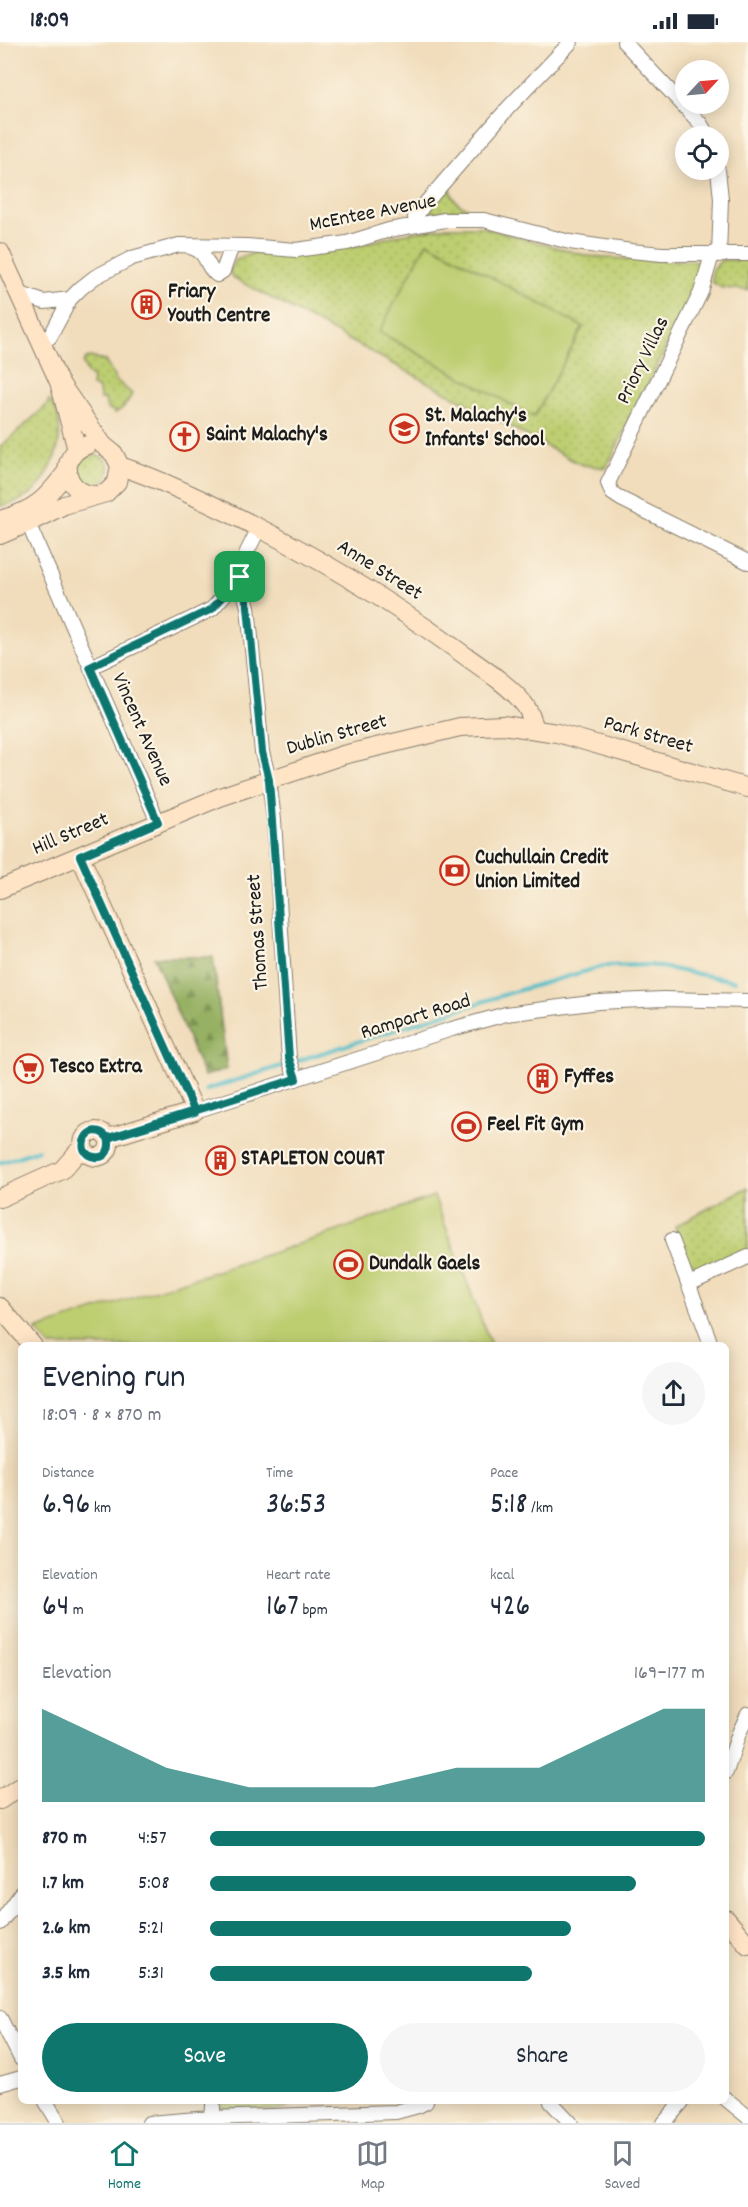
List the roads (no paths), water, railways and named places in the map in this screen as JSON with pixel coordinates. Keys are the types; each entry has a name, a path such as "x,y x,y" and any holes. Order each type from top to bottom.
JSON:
{"main road":[{"path":"0,252 59,382 77,450"},
{"path":"0,534 28,524 64,505 99,495 112,488 117,482 120,466 114,454 104,445 59,382"},
{"path":"0,520 36,506 68,470 72,456 77,450 89,444 104,445"},
{"name":"Anne Street","path":"120,466 171,486 259,528 353,579 402,610 524,703 535,729"},
{"path":"68,470 69,477 77,490 91,496 99,495"},
{"name":"Dublin Street","path":"158,822 220,797 343,755 460,728 503,725 535,729"},
{"name":"Park Street","path":"535,729 557,733 748,788"},
{"name":"Hill Street","path":"0,889 158,822"},
{"path":"80,856 195,1112"},
{"name":"Rampart Road","path":"0,1198 62,1170 90,1152 87,1135 94,1131 102,1132 108,1138 195,1112"},
{"path":"0,1307 30,1342"},
{"path":"0,1800 18,1788"},
{"path":"729,1923 748,1945"}],"street":[{"path":"416,225 415,217 423,206 508,108 571,42"},
{"path":"624,42 702,126"},
{"name":"Priory Villas","path":"719,180 721,199 715,255 701,292 608,483 612,493 621,499 748,562"},
{"name":"McEntee Avenue","path":"41,341 50,337 70,299 109,268 179,245 296,250 347,243 389,230 446,220 484,220 533,235 631,251 715,255 748,254"},
{"path":"188,246 203,253 213,273 217,275 223,271 232,246"},
{"path":"18,293 44,302 70,299"},
{"name":"Vincent Avenue","path":"28,524 158,822"},
{"path":"90,667 212,609 240,577 247,552 259,528"},
{"name":"Thomas Street","path":"240,577 248,607 262,752 269,780 293,1068"},
{"name":"Rampart Road","path":"195,1112 293,1068 506,1014 598,1002 663,999 748,1001"},
{"path":"672,1240 709,1339"},
{"path":"689,1284 748,1257"},
{"path":"729,1763 748,1714"},
{"path":"0,1923 18,1898"},
{"path":"0,2018 18,2053"},
{"path":"0,2084 18,2079"},
{"path":"729,2101 748,2117"},
{"path":"47,2104 59,2123"},
{"path":"209,2118 213,2104"},
{"path":"149,2123 300,2109 396,2112 422,2104"},
{"path":"553,2104 571,2123"},
{"path":"664,2123 680,2104"}],"waterway":[{"path":"206,1090 513,992 604,966 650,965 735,981"},
{"path":"0,1163 38,1150"}],"place":[{"name":"Friary Youth Centre","path":"147,305"},
{"name":"St. Malachy's Infants' School","path":"404,429"},
{"name":"Saint Malachy's","path":"185,436"},
{"name":"Cuchullain Credit Union Limited","path":"454,871"},
{"name":"Tesco Extra","path":"29,1068"},
{"name":"Fyffes","path":"543,1078"},
{"name":"Feel Fit Gym","path":"466,1126"},
{"name":"STAPLETON COURT","path":"220,1160"},
{"name":"Dundalk Gaels","path":"348,1265"}]}
